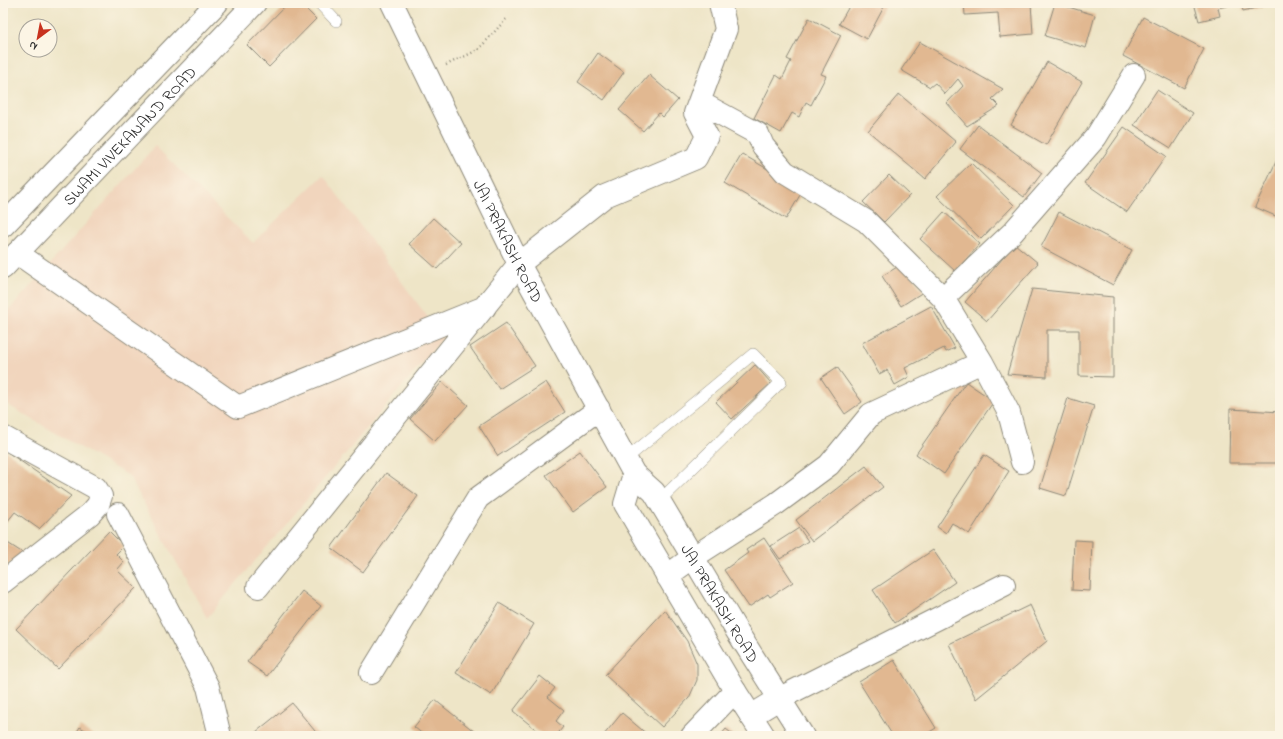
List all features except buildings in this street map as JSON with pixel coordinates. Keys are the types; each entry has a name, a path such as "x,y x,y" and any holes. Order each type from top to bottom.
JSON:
{"street":[{"name":"SWAMI VIVEKANAND ROAD","path":"3,226 217,3"},
{"name":"SWAMI VIVEKANAND ROAD","path":"10,260 254,3"},
{"name":"JAI PRAKASH ROAD","path":"392,3 519,264 630,466 654,492 692,558 803,736"},
{"path":"258,587 486,307 519,264 605,196 696,158 708,136 695,113 726,29 720,3"},
{"path":"943,298 1013,232 1096,137 1134,75"},
{"path":"699,102 758,134 763,146 785,172 866,221 943,298 982,362 1009,413 1022,462"},
{"path":"10,260 238,406 486,307"},
{"path":"667,576 692,558 776,504 829,465 871,414 982,362"},
{"path":"371,673 478,498 599,409"},
{"path":"3,437 96,488 101,496 98,505 90,514 3,582"},
{"name":"JAI PRAKASH ROAD","path":"630,466 626,504 735,691 764,736"},
{"path":"118,514 208,687 220,736"},
{"path":"751,716 779,698 1004,585"},
{"path":"692,736 735,691"}],"lane":[{"path":"319,3 336,21"},
{"path":"630,466 753,354 781,382 659,501"}],"path":[{"path":"442,67 478,50 507,18"}],"shaded area":[{"path":"155,146 253,243 323,175 443,338 207,618 129,476 3,402 3,317"}]}
